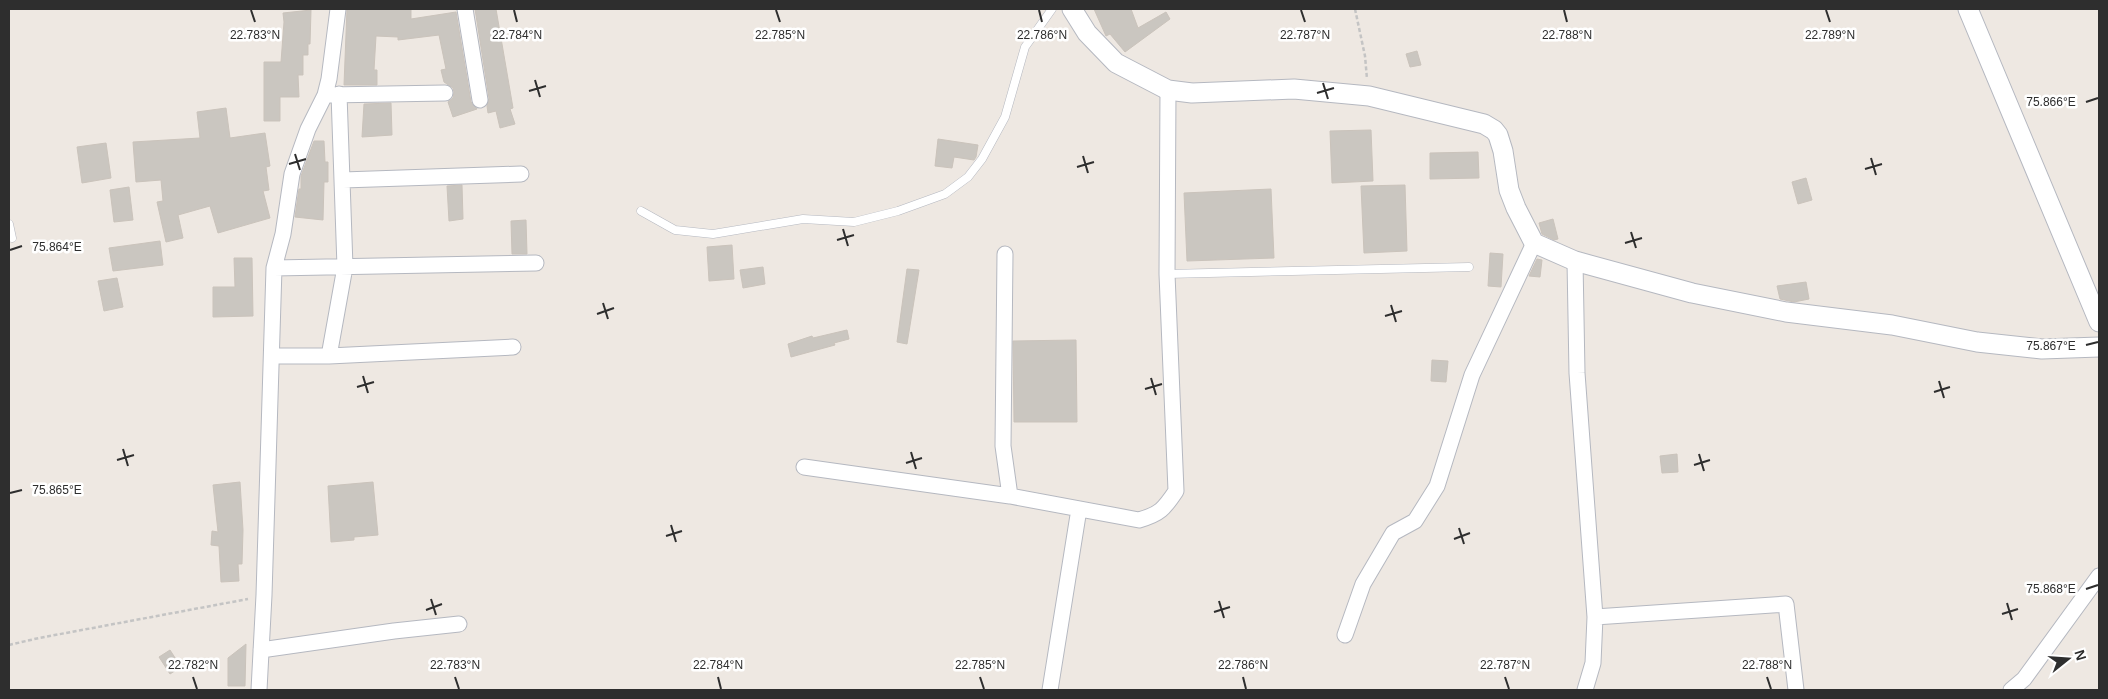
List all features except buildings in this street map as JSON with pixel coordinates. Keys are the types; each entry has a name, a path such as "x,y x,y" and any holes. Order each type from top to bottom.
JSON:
{"street":[{"path":"328,356 345,267 343,180 329,79 338,9"},
{"path":"465,9 480,100"},
{"path":"1072,9 1087,33 1116,62 1168,90 1192,93 1294,89 1369,96 1484,124 1494,130 1498,136 1503,151 1509,190 1534,243 1575,261 1692,293 1786,312 1892,325 1977,342 2042,349 2099,347"},
{"path":"1968,9 2099,322"},
{"path":"804,466 1010,496 1139,520 1155,515 1165,508 1176,491 1167,274 1168,90"},
{"path":"332,95 445,93"},
{"path":"259,690 264,595 274,268 283,234 292,174 308,129 332,95"},
{"path":"343,180 521,174"},
{"path":"1346,635 1363,584 1393,534 1415,521 1437,486 1472,375 1534,243"},
{"path":"1005,254 1003,446 1010,496"},
{"path":"1575,261 1577,373 1594,617 1593,663 1585,690"},
{"path":"274,268 536,263"},
{"path":"272,356 328,356 513,347"},
{"path":"1050,690 1079,508"},
{"path":"2011,690 2024,678 2099,576"},
{"path":"1594,617 1786,604 1796,690"},
{"path":"261,650 394,631 459,624"}],"lane":[{"path":"641,211 675,230 713,234 803,220 854,222 898,211 945,194 968,177 982,159 1005,117 1025,47 1052,9"},
{"path":"9,224 12,238"},
{"path":"1167,274 1469,267"}],"path":[{"path":"1355,9 1365,56 1369,96"},
{"path":"9,645 264,595"}]}
